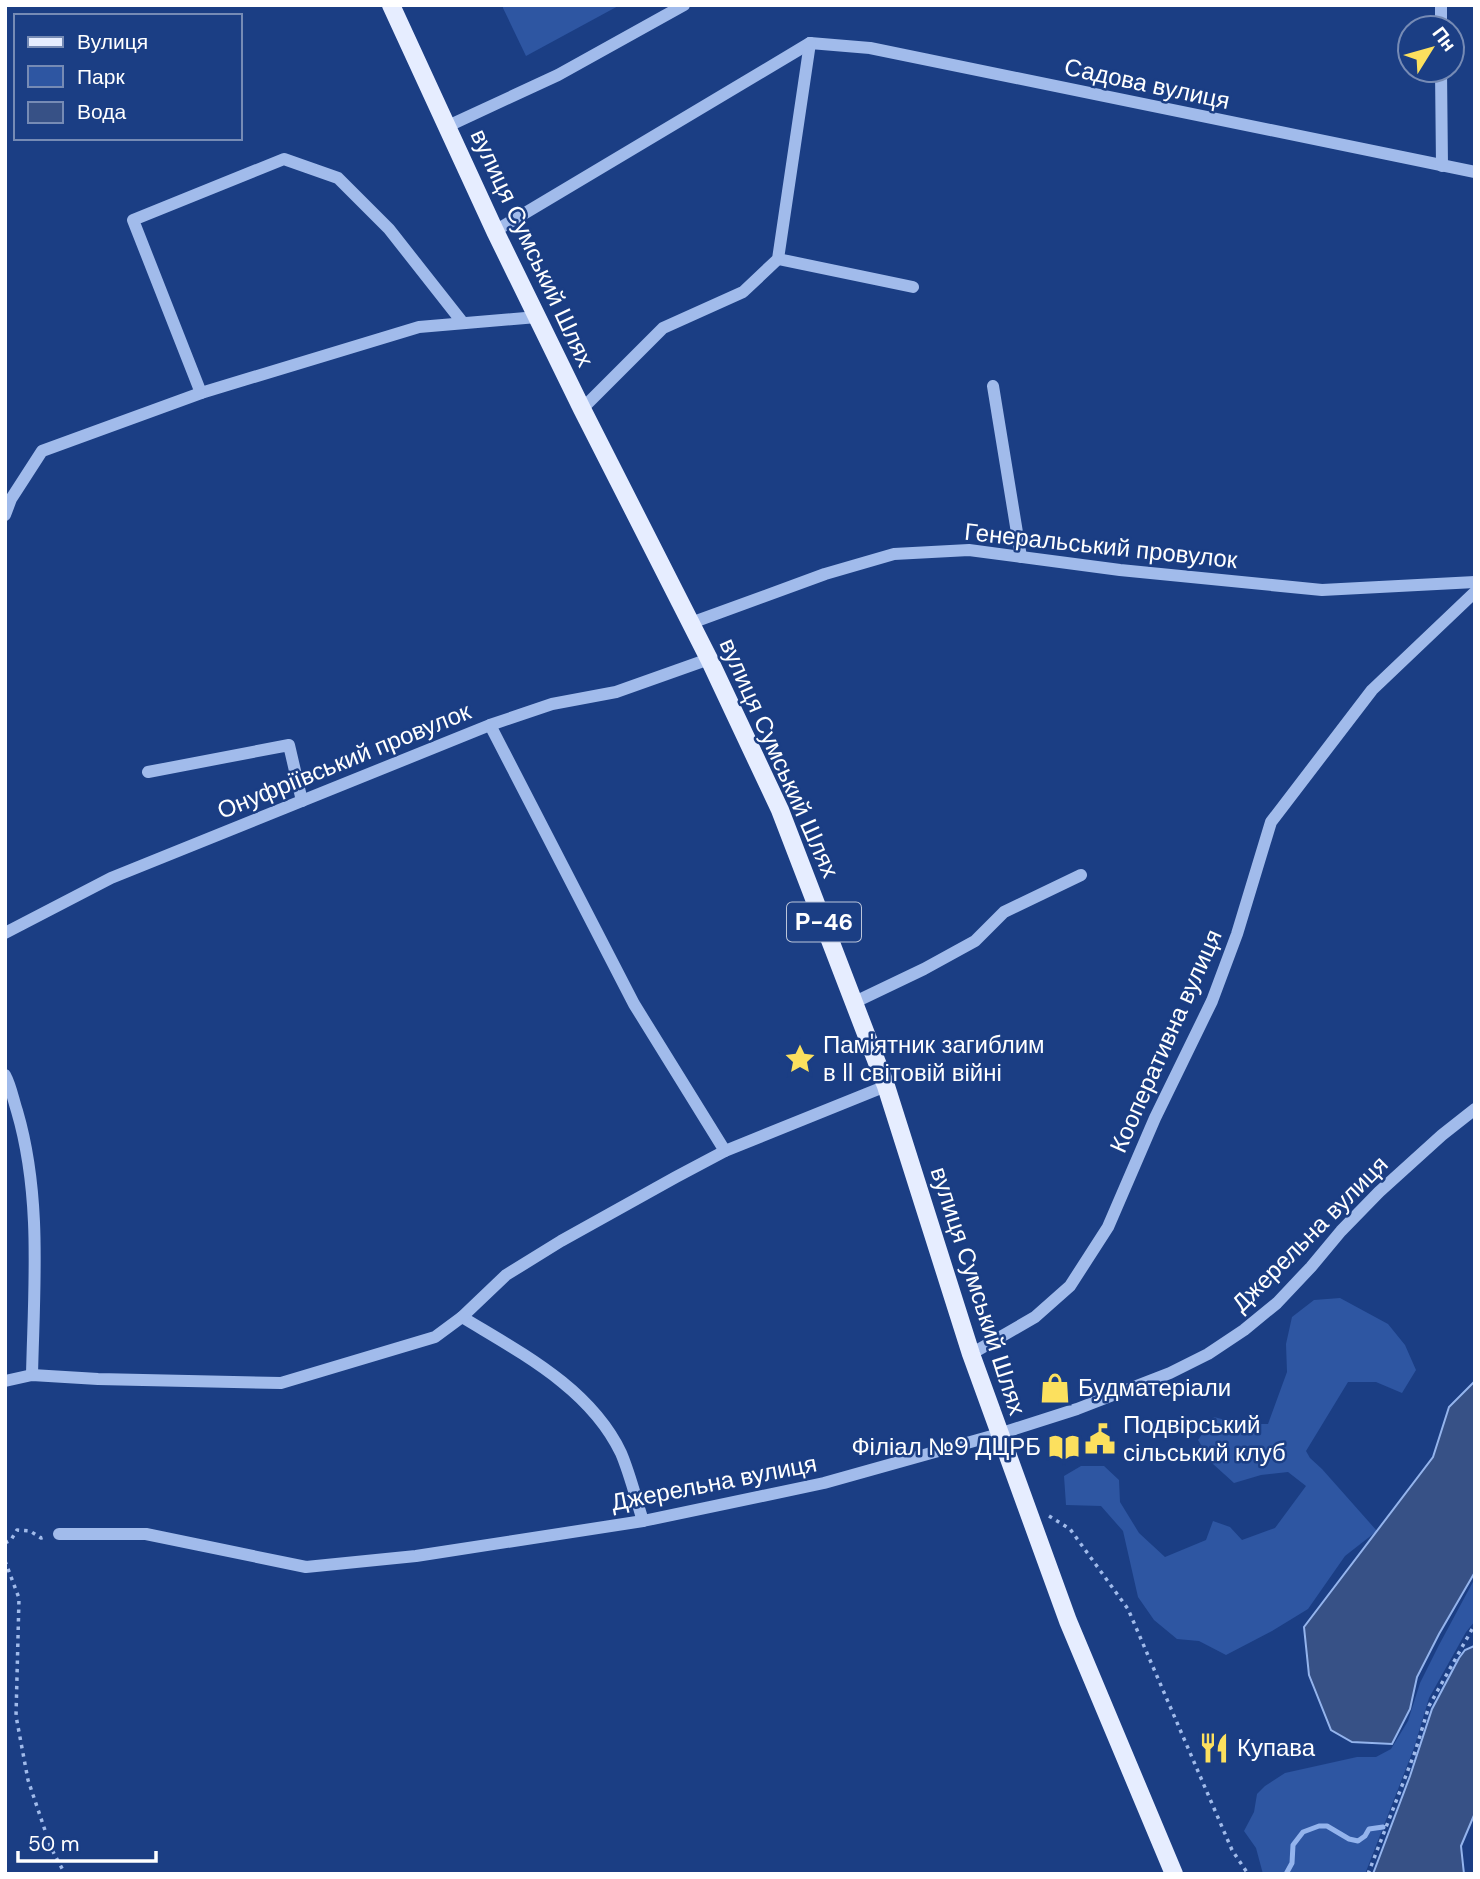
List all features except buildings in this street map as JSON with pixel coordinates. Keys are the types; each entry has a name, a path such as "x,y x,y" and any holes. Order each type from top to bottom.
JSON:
{"main road":[{"name":"вулиця Сумський Шлях","path":"391,5 495,231 709,659 780,810 886,1086 971,1354 1068,1621 1174,1874"}],"street":[{"path":"448,126 558,75 684,5"},
{"path":"495,231 810,43"},
{"path":"582,409 663,328 743,292 778,259 810,43"},
{"name":"Садова вулиця","path":"810,43 870,48 1475,172"},
{"path":"1441,84 1442,166"},
{"path":"201,393 133,220 284,159 338,178 389,229 463,323"},
{"path":"778,259 914,287"},
{"path":"5,515 11,499 42,451 201,393 419,327 537,317"},
{"path":"993,386 1021,557"},
{"name":"Генеральський провулок","path":"691,623 825,574 894,554 969,550 1120,570 1322,590 1475,582"},
{"name":"Кооперативна вулиця","path":"971,1354 1035,1317 1070,1286 1108,1227 1155,1118 1212,1001 1237,934 1271,822 1373,690 1475,592"},
{"name":"Онуфріївський провулок","path":"5,933 111,878 300,794 490,724 552,704 616,692 709,659"},
{"path":"490,724 634,1004 725,1151"},
{"path":"148,772 289,746 300,794"},
{"path":"855,1002 975,941 1004,912 1081,875"},
{"path":"5,1075 22,1130 32,1188 35,1242 32,1375"},
{"path":"5,1381 32,1375 281,1383 435,1337 463,1317 506,1275 573,1235 725,1151 886,1086"},
{"name":"Джерельна вулиця","path":"60,1534 146,1534 306,1567 416,1556 643,1521 824,1483 999,1434 1077,1409 1170,1373 1208,1354 1244,1330 1277,1303 1379,1192 1475,1109"},
{"path":"463,1317 567,1386 597,1416 621,1453 643,1521"}],"path":[{"path":"1030,1517 1048,1516 1070,1529 1128,1609 1232,1850 1248,1874"},
{"path":"5,1543 11,1540 18,1530 30,1531 41,1538 60,1534"},
{"path":"5,1561 19,1598 16,1716 28,1780 51,1848 65,1874"},
{"path":"1368,1874 1415,1752 1429,1706 1475,1625"}],"green space":[{"path":"503,5 620,5 526,56"},
{"path":"1340,1298 1388,1324 1405,1345 1416,1370 1402,1393 1376,1382 1348,1382 1306,1451 1377,1531 1345,1556 1308,1609 1272,1631 1226,1655 1199,1641 1177,1639 1154,1620 1138,1597 1123,1531 1101,1506 1066,1505 1064,1476 1081,1466 1104,1466 1119,1480 1120,1502 1139,1533 1165,1557 1206,1540 1213,1521 1230,1527 1242,1540 1275,1528 1306,1486 1288,1472 1261,1475 1234,1483 1213,1464 1198,1440 1214,1417 1240,1424 1268,1424 1287,1372 1286,1344 1292,1317 1314,1300"},
{"path":"1475,1578 1475,1621 1429,1698 1414,1748 1365,1874 1263,1874 1256,1848 1244,1831 1254,1812 1257,1794 1285,1773 1357,1757 1376,1757 1391,1749 1408,1721 1420,1683"}],"water":[{"path":"1475,1381 1475,1572 1417,1677 1410,1709 1392,1744 1352,1742 1331,1730 1309,1675 1304,1627 1433,1457 1449,1407"},
{"path":"1474,1646 1475,1813 1461,1846 1464,1874 1373,1874 1432,1709 1459,1658 1465,1650"}],"waterway":[{"path":"1286,1874 1292,1863 1293,1845 1303,1832 1327,1826 1349,1839 1358,1841 1369,1829 1383,1827"}],"place":[{"name":"Пам'ятник загиблим в II світовій війні","path":"800,1059"},
{"name":"Будматеріали","path":"1055,1388"},
{"name":"Подвірський сільський клуб","path":"1100,1439"},
{"name":"Філіал №9 ДЦРБ","path":"1064,1447"},
{"name":"Купава","path":"1214,1748"}]}
